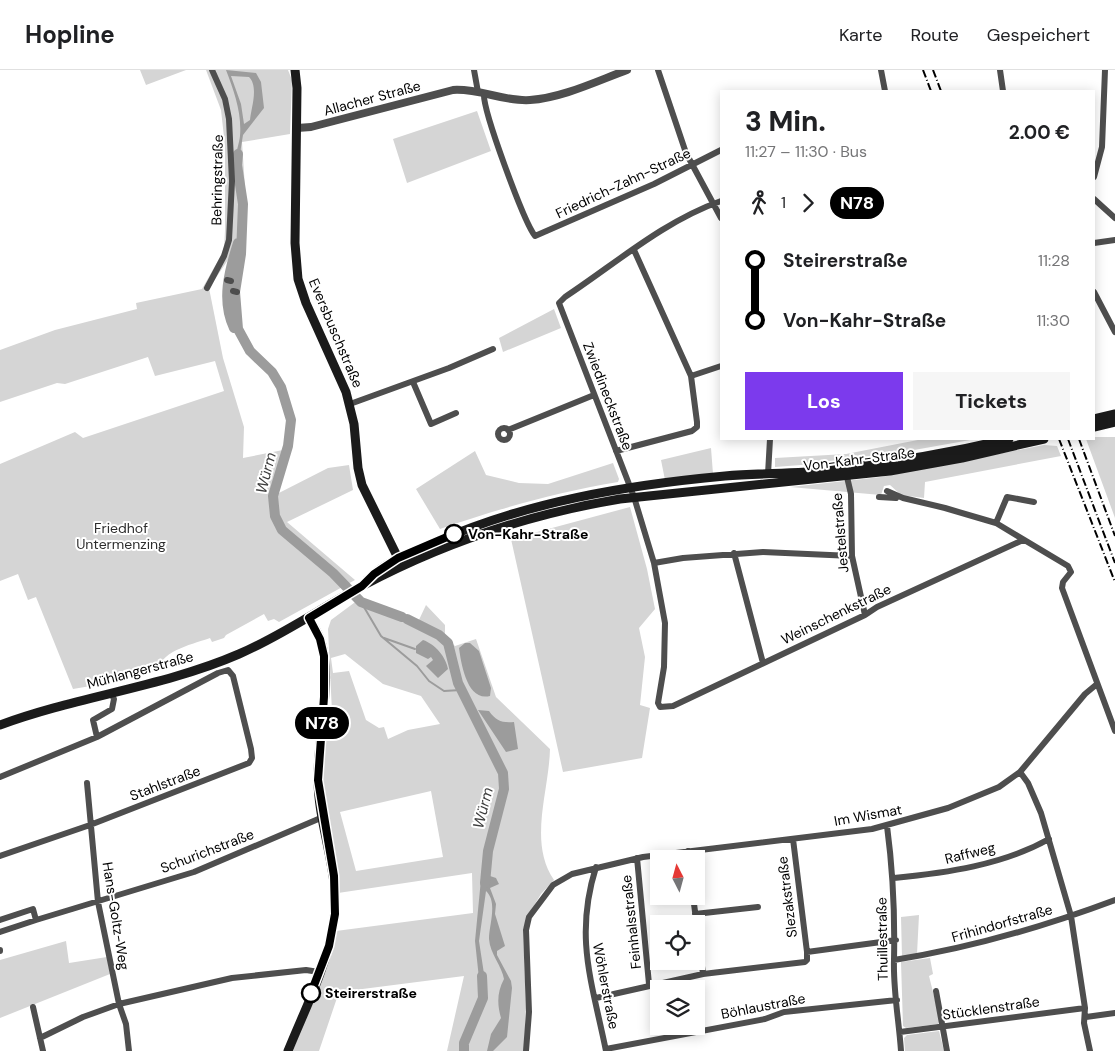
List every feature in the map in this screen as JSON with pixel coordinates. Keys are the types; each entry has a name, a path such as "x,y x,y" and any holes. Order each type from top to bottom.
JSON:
{"main road":[{"name":"Eversbuschstraße","path":"295,70 297,80 295,243 298,279 306,303 338,368 350,404 362,483 400,562"},
{"path":"1095,419 1115,414"},
{"path":"1095,427 1115,422"},
{"name":"Von-Kahr-Straße","path":"309,618 400,562 499,527 632,492 723,477 878,464 961,450 1005,440"},
{"name":"Von-Kahr-Straße","path":"632,492 847,477 962,458 1040,440"},
{"path":"288,1051 329,946 335,914 334,876 318,780 324,656 320,639 309,618"},
{"name":"Mühlangerstraße","path":"0,725 64,704 190,672 240,653 309,618"}],"street":[{"name":"Behringstraße","path":"207,288 224,256 229,240 232,181 229,119 225,99 212,70"},
{"path":"474,70 481,92"},
{"name":"Allacher Straße","path":"297,128 311,127 442,92 463,89 531,100 557,94 627,70"},
{"path":"658,70 692,165 720,216"},
{"path":"881,70 885,90"},
{"path":"1000,70 1003,90"},
{"path":"1095,172 1102,147 1105,70"},
{"name":"Friedrich-Zahn-Straße","path":"481,92 501,154 535,236 585,216 720,151"},
{"path":"616,451 692,431 697,428 691,376 634,250 673,224 720,201"},
{"path":"1095,201 1115,218"},
{"path":"1095,243 1115,240"},
{"name":"Zwiedineckstraße","path":"634,250 564,297 559,305 632,492 654,563 664,623 664,667 658,703 660,707"},
{"path":"1095,294 1115,332"},
{"path":"350,404 413,382 493,349"},
{"path":"691,376 720,366"},
{"path":"413,382 430,424 456,413"},
{"path":"508,430 594,394"},
{"path":"768,474 770,440"},
{"name":"Jestelstraße","path":"847,477 851,494 852,556 865,615"},
{"path":"887,492 996,523 1049,553 1070,569 1070,575 1063,582 1062,588 1115,731"},
{"path":"879,497 903,498"},
{"path":"996,523 1007,497 1034,502"},
{"name":"Weinschenkstraße","path":"660,707 673,706 865,615 877,607 1024,540"},
{"path":"654,563 734,553 763,552 852,556"},
{"path":"734,553 763,663"},
{"name":"Stahlstraße","path":"0,856 90,825 249,763 252,758 231,672 228,670 218,673 97,737"},
{"name":"Im Wismat","path":"688,850 793,839 887,826 956,805 999,787 1020,772 1085,694 1096,684"},
{"path":"0,777 97,737 93,720 112,709 114,699 112,693"},
{"path":"1020,772 1028,782 1041,813 1071,916 1085,1008 1086,1017 1084,1023 1090,1051"},
{"name":"Hans-Goltz-Weg","path":"87,783 98,902 119,1004 126,1024 129,1051"},
{"name":"Schurichstraße","path":"0,932 194,872 323,817"},
{"name":"Thuillestraße","path":"887,826 894,878 896,940 894,960 901,1051"},
{"name":"Slezakstraße","path":"793,839 806,952"},
{"name":"Raffweg","path":"894,878 927,875 981,864 1035,847 1049,839"},
{"name":"Im Wismat","path":"526,1051 529,1012 526,930 528,916 553,884 572,874 650,856"},
{"name":"Feinhalsstraße","path":"637,858 649,984"},
{"name":"Wöhlerstraße","path":"596,867 585,911 584,938 606,1050"},
{"name":"Frihindorfstraße","path":"894,960 982,944 1115,900"},
{"path":"694,905 703,974"},
{"path":"695,914 758,907"},
{"path":"0,920 33,909 36,920"},
{"path":"596,998 649,984 703,974 805,962 807,960 806,952 896,940"},
{"path":"40,1038 83,1017 119,1004 232,978 306,970 319,972"},
{"path":"936,991 947,1051"},
{"name":"Böhlaustraße","path":"606,1050 765,1019 784,1012 897,1000"},
{"path":"33,1007 43,1051"},
{"name":"Stücklenstraße","path":"900,1032 1085,1008"},
{"path":"1086,1017 1115,1013"}],"green space":[{"path":"140,70 186,70 146,85"},
{"name":"Friedhof Untermenzing","path":"206,70 288,70 292,80 290,134 242,142 246,203 242,253 232,254 209,288 223,358 244,427 243,458 288,449 273,496 328,468 349,465 353,490 287,522 355,580 279,622 274,619 268,621 264,614 226,635 224,638 212,642 210,638 179,649 165,658 161,663 160,670 114,682 73,689 36,597 28,600 18,574 0,581 0,464 75,432 83,438 224,391 215,361 155,376 148,357 65,384 57,383 0,402 0,350 55,330 137,309 136,303 202,289 224,250 225,230 225,146 221,110"},
{"path":"477,111 491,151 407,183 393,139"},
{"path":"554,309 561,328 503,352 499,338"},
{"path":"1095,437 1115,437 1115,518 1086,440 1095,440"},
{"path":"918,440 970,440 852,461 775,467 775,458 846,454"},
{"path":"1044,445 1057,446 1061,456 925,482 924,498 901,495 890,485 884,486 881,495 790,487 881,477"},
{"path":"711,448 713,474 665,480 661,460"},
{"path":"475,451 486,475 519,483 548,484 613,463 619,479 618,482 528,502 440,529 416,489"},
{"path":"630,507 647,569 655,609 639,628 645,657 640,705 650,708 642,758 563,772 511,539"},
{"path":"362,597 380,608 418,622 426,605 445,625 445,637 455,646 476,639 496,697 550,749 541,833 542,850 546,865 554,880 541,894 527,917 523,930 526,1008 524,1051 447,1051 464,976 339,992 319,1051 293,1051 336,931 473,913 472,873 338,893 321,787 326,721 332,712 328,629 331,620","holes":["345,654 383,684 421,696 440,724 408,730 388,739 384,727 379,728 366,720 349,671 333,673 331,658","431,791 443,857 356,871 340,812"]},
{"path":"919,915 917,954 902,957 901,917"},
{"path":"66,941 69,963 107,957 110,974 0,1018 0,960"},
{"path":"930,958 933,974 929,976 940,1020 938,1024 906,1028 903,1026 901,962"},
{"path":"939,1031 944,1051 905,1051 904,1038 907,1035"}],"shaded area":[{"path":"226,70 256,73 261,82 264,108 243,135 238,166 236,155 240,136 240,119 237,102","holes":["231,76 249,77 254,86 254,98 250,120 244,124 241,104"]},
{"path":"423,640 436,648 447,664 448,669 438,678 426,666 433,660 431,657 428,659 416,653 416,646"},
{"path":"465,643 470,643 479,651 491,688 490,696 482,696 476,693 467,680 461,663 459,648"},
{"path":"478,710 489,711 500,721 514,722 518,749 506,752"},
{"path":"482,869 490,870 490,876 496,878 499,884 490,888 496,904 495,914 505,946 497,951 497,955 511,981 512,988 507,1037 493,1051 487,1051 491,1034 501,1018 498,998 504,979 490,944 492,901 486,891 479,941 486,987 480,988 475,941"}],"waterway":[{"name":"Würm","path":"238,154 237,165 243,204 241,254 235,292 238,329 250,351 272,372 281,387 291,420 288,446 273,496 275,516 282,530 333,573 361,602 402,617"},
{"name":"Würm","path":"234,328 230,318 227,297 229,275 238,243"},
{"name":"Würm","path":"361,602 381,636 417,666 429,681 444,691 461,690"},
{"name":"Würm","path":"407,619 439,635 448,643 458,683 503,773 504,789 488,851 485,883"},
{"path":"384,638 415,649"},
{"name":"Würm","path":"464,1051 464,1043 483,998 482,976"}],"railway":[{"path":"923,70 931,90"},
{"path":"933,70 941,90"},
{"path":"1059,440 1115,582"},
{"path":"1068,440 1115,563"},
{"path":"1079,440 1115,536"}],"bus line":[{"name":"N78","path":"311,993 329,946 335,914 334,876 318,780 324,697 324,656 320,639 309,618 362,586 374,574 398,558 454,534"}],"place":[{"name":"Von-Kahr-Straße","path":"454,534"},
{"name":"Steirerstraße","path":"311,993"}]}
